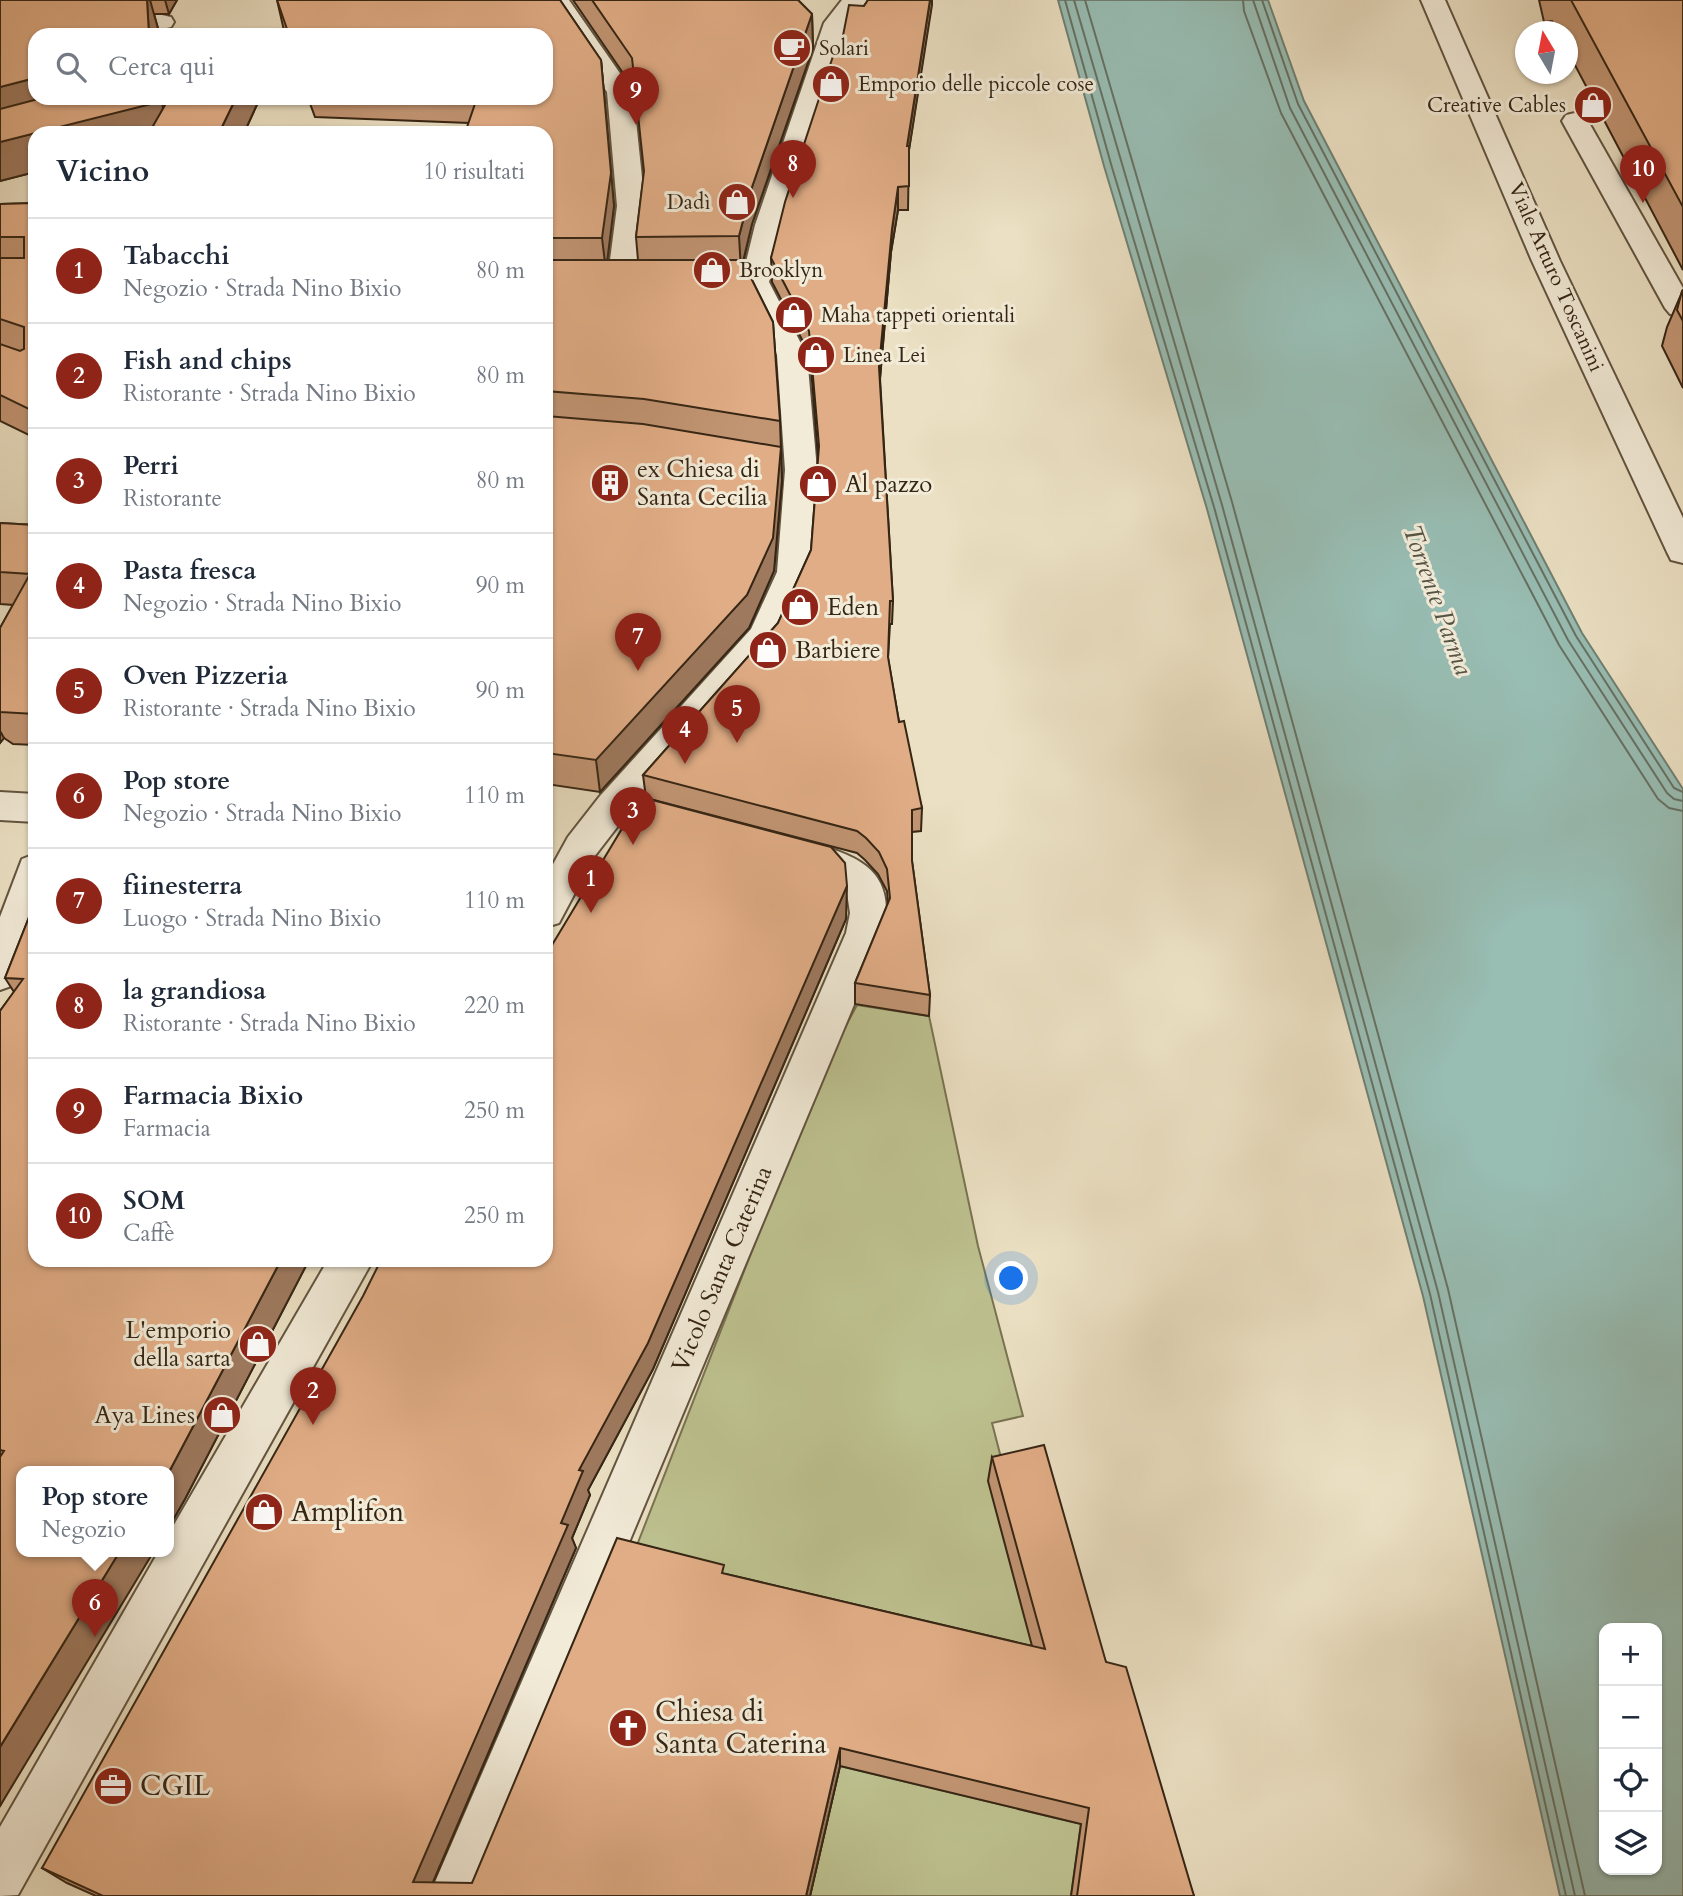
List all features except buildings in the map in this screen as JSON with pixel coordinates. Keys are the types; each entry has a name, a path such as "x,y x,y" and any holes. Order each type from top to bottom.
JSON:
{"street":[{"path":"557,0 620,92 631,206 621,283"},
{"path":"553,886 564,846 613,806 765,635 793,572 788,468 792,355 742,282 769,225 836,23 855,0"},
{"name":"Viale Arturo Toscanini","path":"1433,0 1546,261 1683,552"},
{"path":"0,21 162,22"},
{"path":"1575,121 1681,308"},
{"path":"0,806 28,808"},
{"name":"Vicolo Santa Caterina","path":"455,1896 868,920 870,909 866,888 843,866 613,806"},
{"path":"0,974 28,890"},
{"path":"0,1877 347,1267"}],"green space":[{"path":"857,1005 929,1016 978,1246 1023,1416 992,1423 1006,1477 1039,1669 630,1563 823,1069"},
{"path":"840,1766 1081,1824 1071,1896 810,1896"}],"water":[{"name":"Torrente Parma","path":"1058,0 1268,0 1304,101 1582,633 1683,789 1683,1896 1560,1896 1423,1296 1207,509 1104,166"}],"place":[{"name":"Solari","path":"792,48"},
{"name":"Emporio delle piccole cose","path":"831,84"},
{"name":"Creative Cables","path":"1593,105"},
{"name":"Farmacia Bixio","path":"636,125"},
{"name":"la grandiosa","path":"793,198"},
{"name":"Dadì","path":"737,202"},
{"name":"SOM","path":"1643,203"},
{"name":"Brooklyn","path":"712,270"},
{"name":"Maha tappeti orientali","path":"794,315"},
{"name":"Linea Lei","path":"816,355"},
{"name":"ex Chiesa di Santa Cecilia","path":"610,483"},
{"name":"Al pazzo","path":"818,484"},
{"name":"Eden","path":"800,607"},
{"name":"Barbiere","path":"768,650"},
{"name":"fiinesterra","path":"638,671"},
{"name":"Oven Pizzeria","path":"737,743"},
{"name":"Pasta fresca","path":"685,764"},
{"name":"Perri","path":"633,845"},
{"name":"Tabacchi","path":"591,913"},
{"name":"L'emporio della sarta","path":"258,1344"},
{"name":"Aya Lines","path":"222,1415"},
{"name":"Fish and chips","path":"313,1425"},
{"name":"Amplifon","path":"264,1512"},
{"name":"Pop store","path":"95,1637"},
{"name":"Chiesa di Santa Caterina","path":"628,1728"},
{"name":"CGIL","path":"113,1786"}]}
